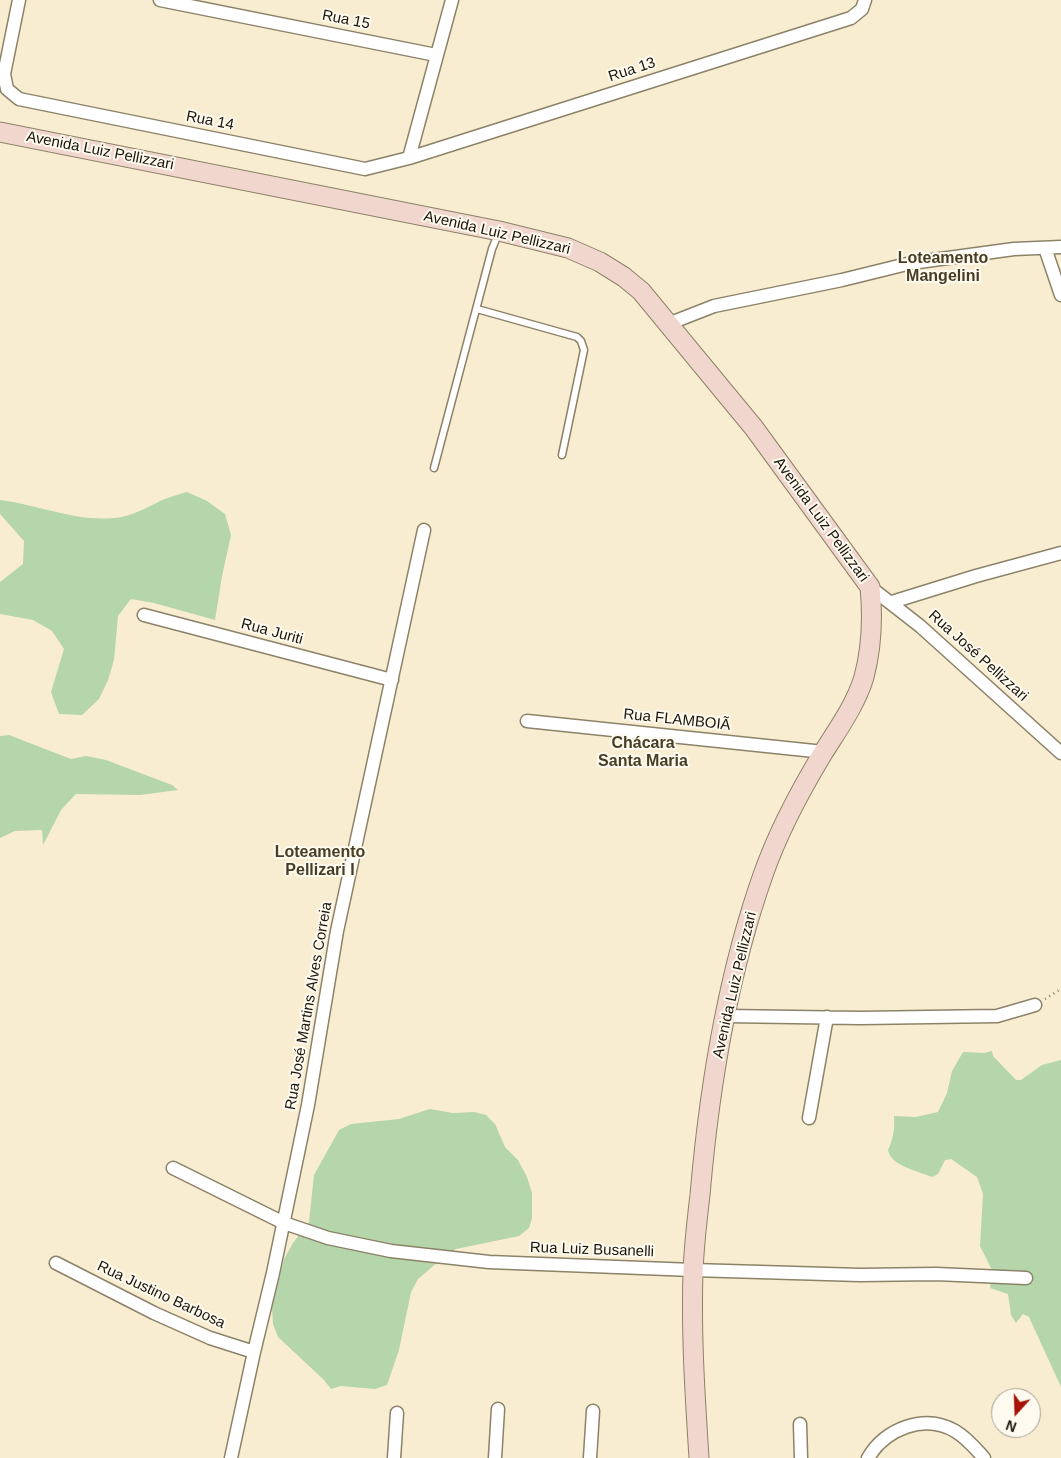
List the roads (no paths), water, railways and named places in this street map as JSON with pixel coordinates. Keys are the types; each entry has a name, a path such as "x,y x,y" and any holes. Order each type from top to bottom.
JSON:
{"main road":[{"name":"Avenida Luiz Pellizzari","path":"0,132 499,231 568,248 600,262 624,277 641,291 754,428 870,587 873,618 864,679 836,734 785,822 763,874 742,943 726,1016 703,1153 693,1270 692,1306 699,1458"}],"street":[{"path":"5,39 19,0"},
{"name":"Rua 15","path":"160,0 436,55"},
{"path":"409,158 436,55 455,0"},
{"name":"Rua 13","path":"409,158 851,18 863,5"},
{"name":"Rua 14","path":"5,39 4,74 7,89 19,100 365,170 409,158"},
{"path":"668,324 714,306 833,282 911,263 1014,249 1061,247"},
{"path":"1045,248 1061,295"},
{"name":"Rua José Martins Alves Correia","path":"231,1458 284,1223 308,1105 337,931 424,530"},
{"path":"892,602 976,576 1061,553"},
{"name":"Rua José Pellizzari","path":"870,587 892,602 1061,753"},
{"name":"Rua Juriti","path":"144,615 392,680"},
{"name":"Rua FLAMBOIÃ","path":"527,721 824,752"},
{"path":"726,1016 998,1016 1035,1005"},
{"path":"809,1118 827,1017"},
{"name":"Rua Luiz Busanelli","path":"174,1168 284,1223 328,1238 391,1252 489,1262 860,1275 936,1274 1026,1278"},
{"name":"Rua Justino Barbosa","path":"56,1263 210,1338 254,1352"},
{"path":"495,1458 498,1409"},
{"path":"590,1458 593,1411"},
{"path":"394,1458 397,1413"},
{"path":"868,1458 882,1439 897,1430 913,1424 931,1423 954,1430 970,1442 984,1458"},
{"path":"800,1424 801,1458"}],"lane":[{"path":"434,468 492,249 499,231"},
{"path":"476,309 577,337 581,341 584,350 562,455"}],"district":[{"name":"Loteamento Mangelini","path":"943,268"},
{"name":"Chácara Santa Maria","path":"643,753"},
{"name":"Loteamento Pellizari I","path":"320,862"}]}
